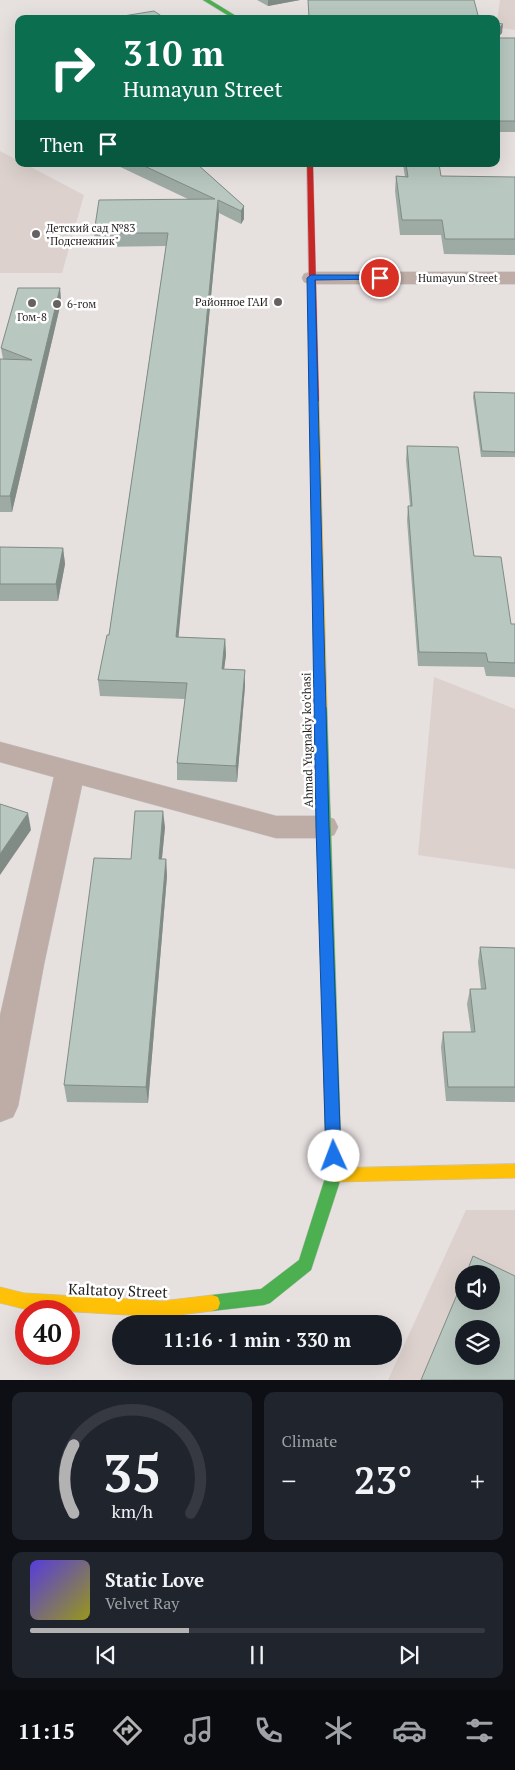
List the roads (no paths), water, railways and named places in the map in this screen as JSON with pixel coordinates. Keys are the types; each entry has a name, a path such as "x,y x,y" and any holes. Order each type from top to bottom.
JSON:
{"street":[{"path":"206,0 231,15"},
{"name":"Ahmad Yugnakiy ko'chasi","path":"264,1296 304,1265 334,1175 323,827 310,167"},
{"name":"Humayun Street","path":"311,278 515,278"},
{"path":"0,752 276,827 323,827"},
{"path":"0,1106 28,964 70,772"},
{"path":"334,1175 515,1171"},
{"name":"Kaltatoy Street","path":"0,1295 24,1301 162,1309 264,1296"}],"place":[{"name":"Детский сад №83 \"Подснежник\"","path":"36,234"},
{"name":"Районное ГАИ","path":"278,302"},
{"name":"Гом-8","path":"32,303"},
{"name":"6-гом","path":"57,304"}]}
